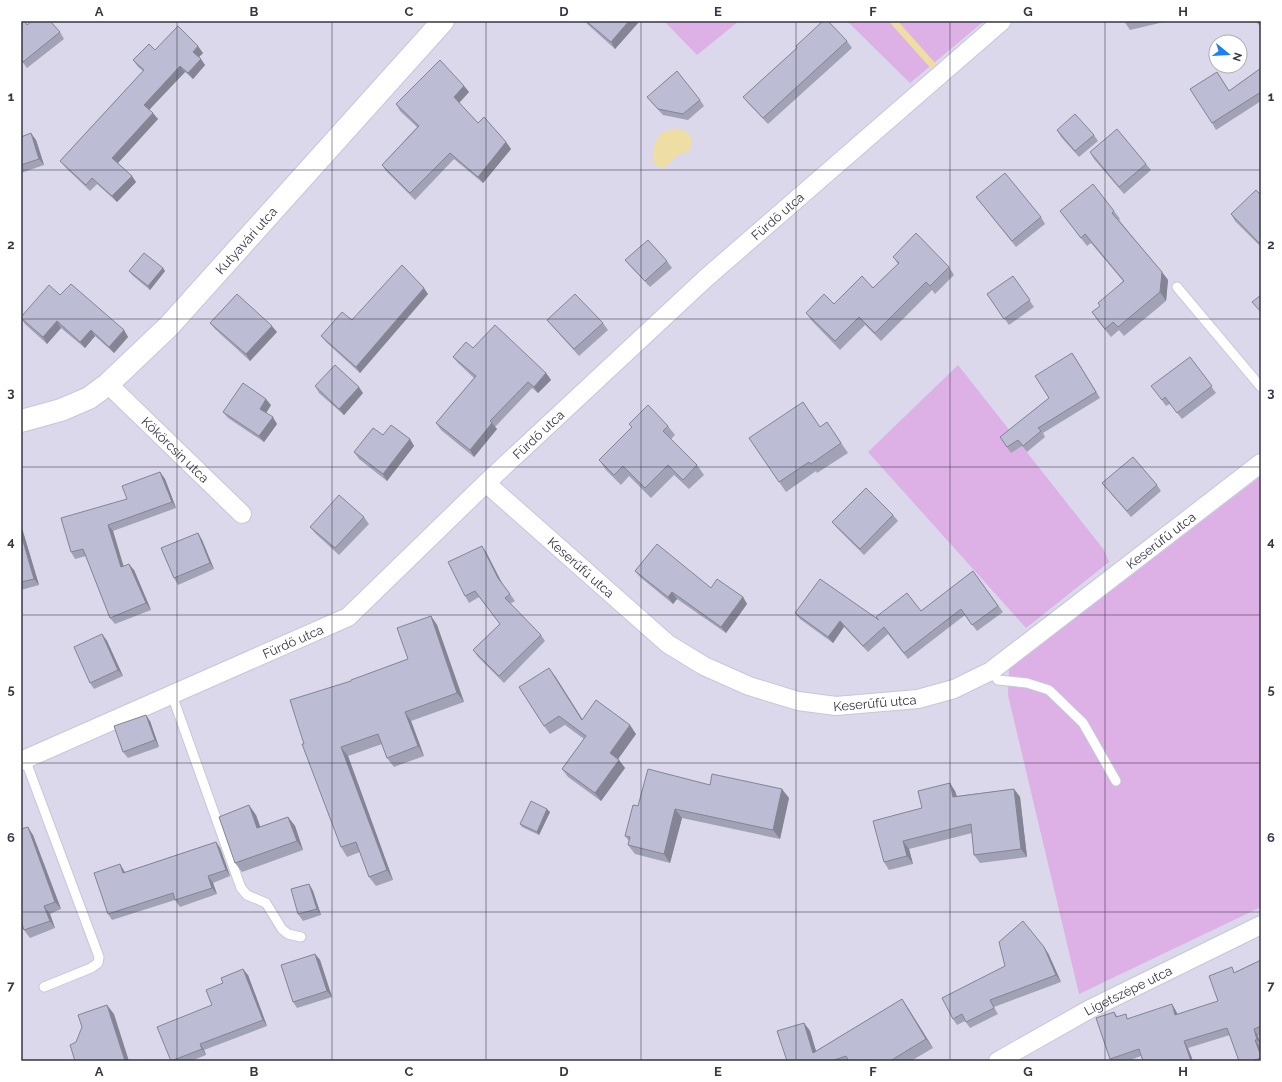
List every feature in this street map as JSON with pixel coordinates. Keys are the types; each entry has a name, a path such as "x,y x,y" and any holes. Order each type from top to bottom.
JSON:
{"street":[{"name":"Kutyavári utca","path":"21,421 61,410 89,398 108,384 169,326 444,21"},
{"name":"Fürdő utca","path":"23,760 348,617 486,483 706,278 1002,21"},
{"name":"Kökörcsin utca","path":"108,384 242,514"},
{"name":"Keserűfű utca","path":"486,483 668,644 704,666 749,686 798,701 836,706 918,699 954,688 991,671 1261,463"},
{"name":"Ligetszépe utca","path":"998,1061 1090,1009 1261,926"}],"lane":[{"path":"1177,287 1261,387"},
{"path":"991,671 998,680 1027,683 1049,690 1083,723 1116,780"},
{"path":"172,695 241,888 247,895 266,903 282,929 288,934 300,937"},
{"path":"23,760 99,957 98,963 92,968 44,987"}],"shaded area":[{"path":"21,21 1261,21 1261,1061 21,1061"},
{"path":"664,21 739,21 697,55"},
{"path":"847,21 984,21 910,83"},
{"path":"680,129 691,137 692,140 689,151 676,157 665,167 657,166 653,163 653,155 660,134 665,131"},
{"path":"958,365 1104,550 1109,562 1026,628 868,452"},
{"path":"1261,476 1261,907 1079,994 1008,695 1009,669"}],"building":[{"path":"21,21 25,21 27,25 32,21 50,21 60,32 23,62 21,59"},
{"path":"586,21 629,21 611,42"},
{"path":"823,21 828,21 847,41 763,118 743,97 797,48 796,46"},
{"path":"178,26 198,46 193,52 201,59 188,73 180,66 144,105 153,113 112,158 132,176 112,196 92,178 86,185 60,161 144,70 133,60 149,44 155,50"},
{"path":"440,60 464,86 454,97 478,123 484,117 506,142 478,177 450,153 410,193 382,165 419,126 396,104"},
{"path":"1261,68 1261,92 1212,123 1190,89 1214,74 1218,74 1229,91"},
{"path":"677,71 700,100 683,114 658,109 647,97"},
{"path":"1075,114 1094,135 1075,151 1057,130"},
{"path":"1117,129 1146,164 1119,187 1090,152"},
{"path":"31,133 39,159 21,165 21,137"},
{"path":"1005,173 1041,217 1012,241 976,197"},
{"path":"1093,184 1114,211 1112,213 1162,272 1160,292 1118,327 1113,322 1105,329 1092,312 1100,306 1098,303 1124,281 1085,234 1081,238 1060,211"},
{"path":"1256,190 1261,195 1261,241 1259,243 1231,214"},
{"path":"916,233 949,267 930,286 926,282 875,333 859,317 835,341 806,313 824,294 834,304 862,276 873,288 899,263 893,257"},
{"path":"648,240 667,261 645,281 625,260"},
{"path":"144,253 163,268 148,286 129,271"},
{"path":"402,265 424,288 356,367 321,336 342,312 352,320"},
{"path":"1013,276 1030,300 1004,319 987,294"},
{"path":"71,284 124,330 109,347 91,330 80,342 57,321 43,337 21,318 49,285 60,295"},
{"path":"237,294 272,326 246,354 210,323"},
{"path":"575,294 603,323 574,349 547,320"},
{"path":"1261,295 1261,312 1252,302"},
{"path":"495,325 546,373 534,387 528,382 490,421 492,423 470,450 436,423 476,376 453,357 466,342 473,348"},
{"path":"1072,353 1096,392 1038,428 1041,431 1023,446 1018,440 1007,447 1000,437 1049,398 1035,376"},
{"path":"1190,357 1212,386 1177,413 1165,397 1162,400 1151,386"},
{"path":"335,365 359,387 339,409 315,386"},
{"path":"243,383 266,399 260,409 273,417 259,436 223,412"},
{"path":"803,402 820,427 827,422 841,443 811,464 809,462 779,482 749,438"},
{"path":"648,405 668,426 663,431 697,465 683,480 668,465 645,488 623,466 614,475 599,460 632,427 629,424"},
{"path":"391,425 410,439 383,474 354,452 373,428 383,435"},
{"path":"1133,457 1157,485 1127,511 1102,483"},
{"path":"160,472 172,502 108,525 121,567 129,564 146,603 110,618 83,549 71,552 61,518 127,499 122,486"},
{"path":"866,488 893,515 860,549 832,522"},
{"path":"339,495 364,517 335,548 310,527"},
{"path":"198,533 210,563 174,578 161,548"},
{"path":"21,534 34,579 21,582"},
{"path":"657,544 711,588 717,579 743,597 721,627 672,592 668,597 635,571"},
{"path":"482,546 498,578 510,594 505,598 541,635 499,676 473,650 500,624 475,591 465,596 448,562"},
{"path":"973,571 998,606 972,625 961,609 904,653 884,627 863,646 840,621 828,637 795,613 820,579 879,620 876,617 907,593 921,611"},
{"path":"431,616 457,693 405,712 418,746 387,758 378,734 341,747 387,870 369,877 356,842 341,847 302,744 304,744 290,700 351,681 408,659 397,628"},
{"path":"102,634 118,670 90,683 74,647"},
{"path":"549,668 582,720 596,700 630,725 610,753 619,760 595,793 562,769 586,736 559,716 544,726 519,687"},
{"path":"146,715 155,740 123,752 114,726"},
{"path":"648,769 710,785 712,774 782,789 773,830 675,809 664,854 628,845 630,837 625,836 633,805 638,806"},
{"path":"950,783 953,797 1014,789 1021,849 974,855 971,824 903,841 907,856 884,862 873,821 922,808 918,791"},
{"path":"531,801 547,809 537,832 520,824"},
{"path":"249,805 257,828 288,817 297,841 235,863 219,817"},
{"path":"28,827 55,902 44,906 50,921 24,930 21,921 21,829"},
{"path":"216,842 226,870 208,876 212,888 175,900 173,893 108,914 94,873 120,864 123,873"},
{"path":"309,884 317,909 298,914 291,889"},
{"path":"1023,921 1044,947 1056,975 990,1000 994,1008 966,1022 962,1014 953,1019 942,998 1005,966 999,942"},
{"path":"315,954 327,991 293,1002 281,965"},
{"path":"1261,960 1261,1026 1254,1029 1257,1040 1255,1040 1261,1058 1252,1061 1239,1061 1227,1028 1184,1041 1191,1061 1143,1061 1139,1049 1110,1059 1096,1018 1114,1012 1116,1017 1126,1014 1127,1019 1172,1004 1175,1015 1218,1001 1209,976 1232,967 1234,973"},
{"path":"243,969 263,1020 200,1044 202,1049 171,1061 157,1027 212,1005 206,990 223,983 221,978"},
{"path":"902,999 926,1039 890,1061 849,1061 846,1056 831,1061 787,1061 777,1031 804,1023 813,1053"},
{"path":"107,1005 125,1061 75,1061 70,1045 76,1042 82,1027 78,1015"}],"waterway":[{"path":"893,21 936,69"}]}
